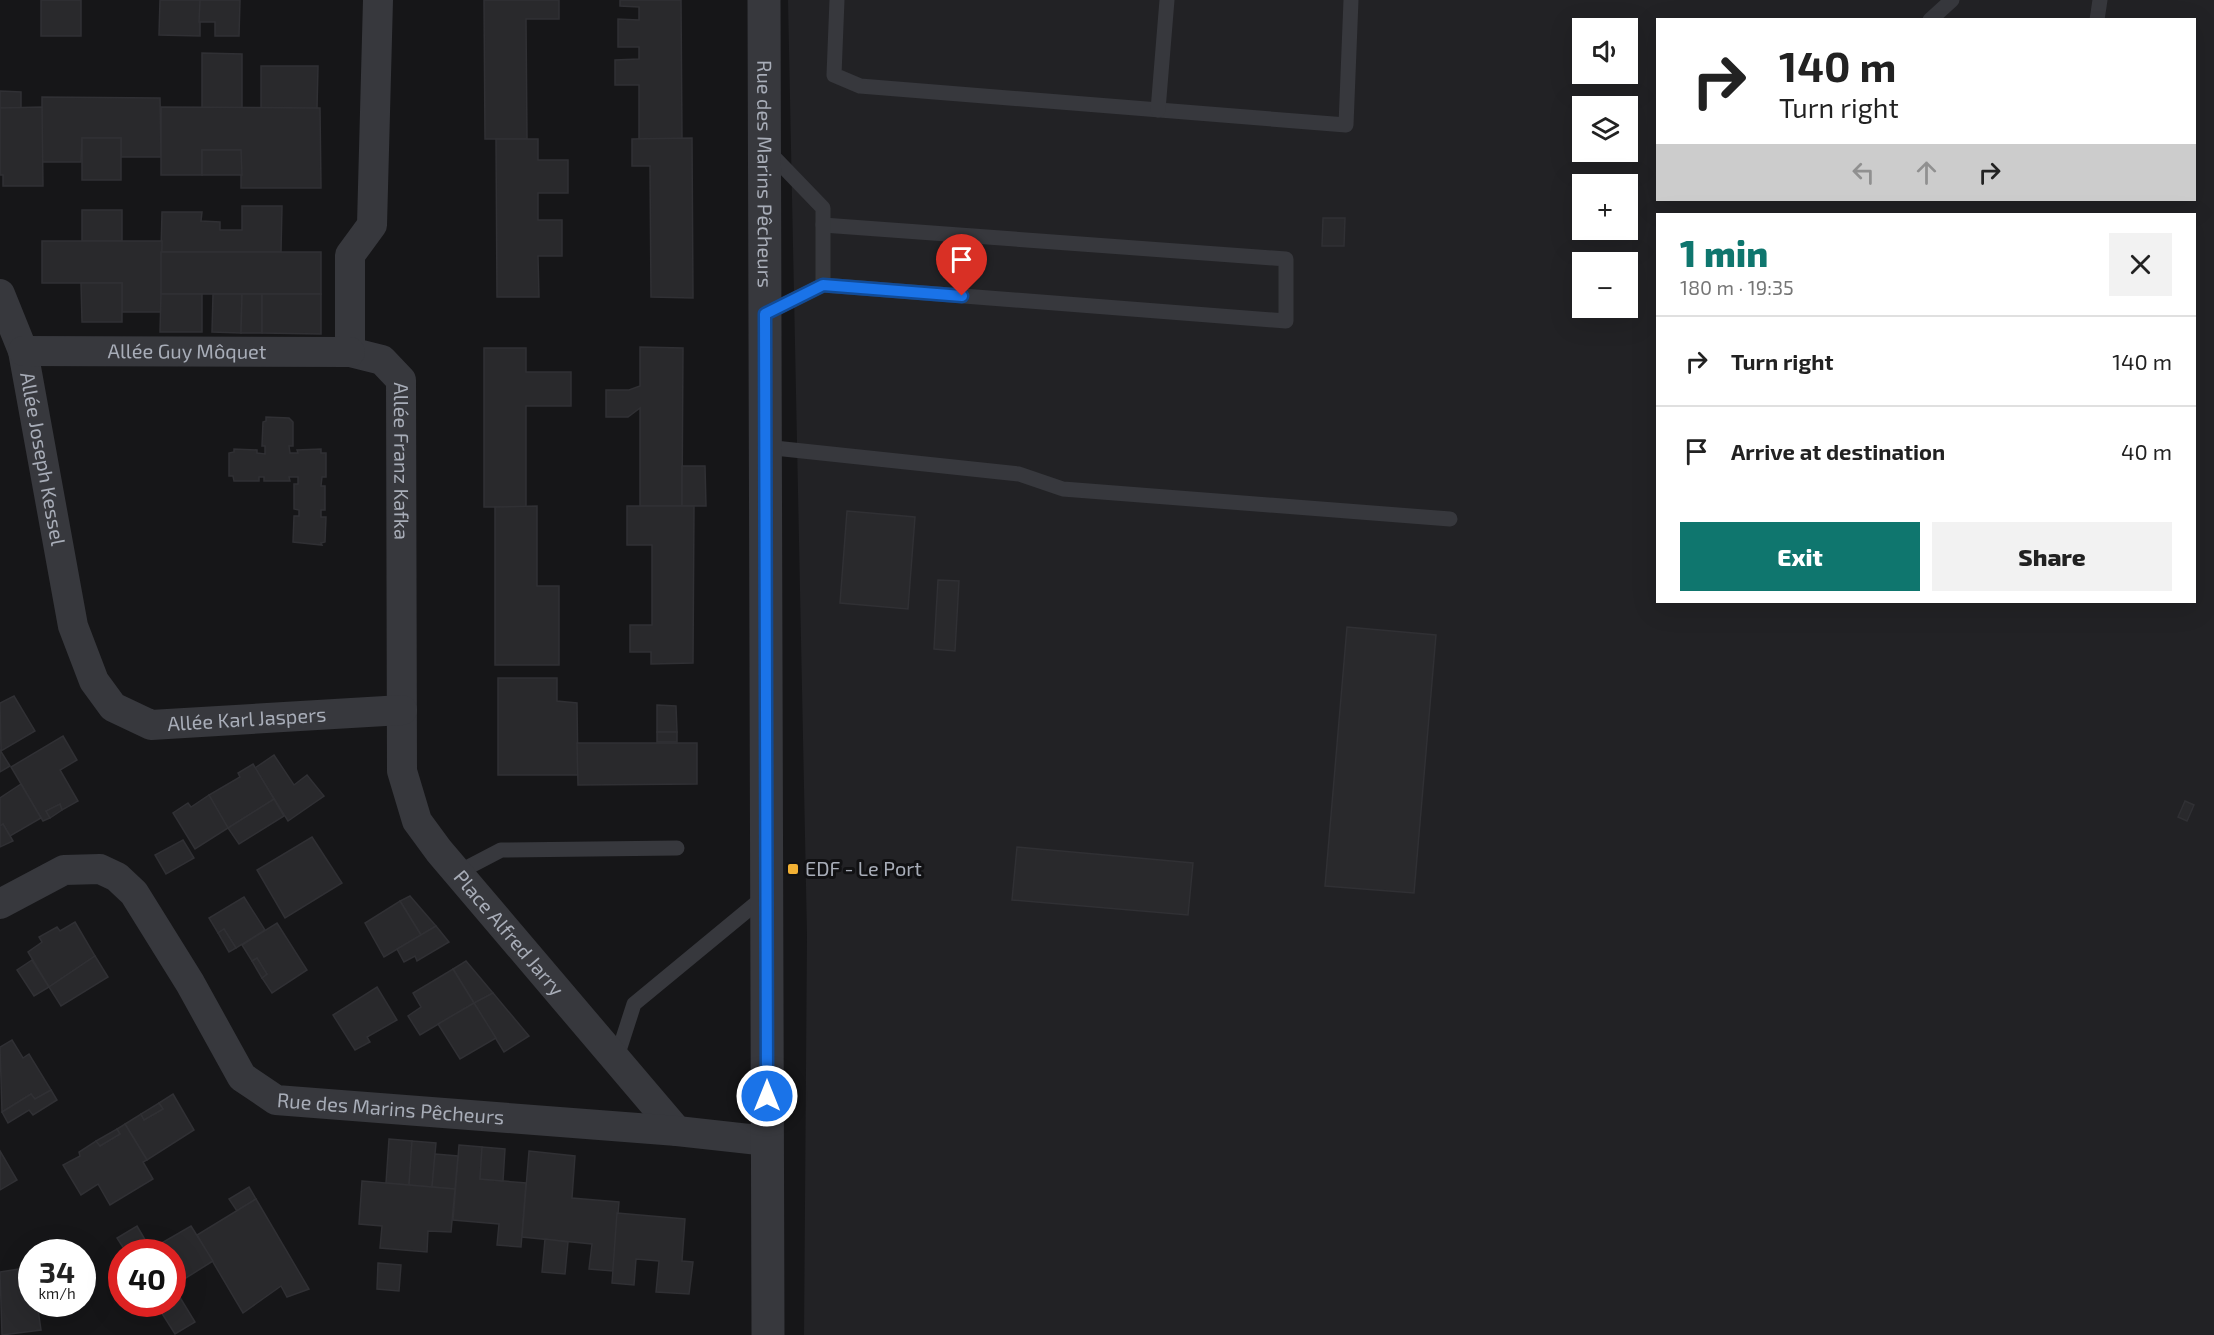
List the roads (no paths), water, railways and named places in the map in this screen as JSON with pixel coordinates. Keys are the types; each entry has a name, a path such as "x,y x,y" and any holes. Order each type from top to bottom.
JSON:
{"street":[{"path":"350,352 350,255 372,225 378,0"},
{"name":"Rue des Marins Pêcheurs","path":"764,0 768,1335"},
{"name":"Allée Joseph Kessel","path":"0,294 23,351 73,627"},
{"name":"Allée Guy Môquet","path":"23,351 350,352"},
{"name":"Allée Franz Kafka","path":"350,352 382,360 402,380 402,710"},
{"name":"Allée Karl Jaspers","path":"73,627 94,681 113,707 151,725 402,710"},
{"name":"Place Alfred Jarry","path":"402,710 402,771 417,821 457,873 677,1131"},
{"name":"Rue des Marins Pêcheurs","path":"0,904 64,870 100,869 117,877 134,893 184,973 242,1077 276,1100 677,1131 767,1141"}],"lane":[{"path":"837,0 834,75 860,86 1346,125 1351,0"},
{"path":"1158,110 1167,0"},
{"path":"1932,18 1952,0"},
{"path":"2097,18 2100,0"},
{"path":"765,148 823,208 823,285"},
{"path":"765,314 823,285 1286,321 1286,259 823,225"},
{"path":"765,447 1019,474 1063,489 1450,519"},
{"path":"457,873 501,850 677,848"},
{"path":"616,1060 634,1004 766,895"}],"place":[{"name":"EDF - Le Port","path":"793,869"}]}
